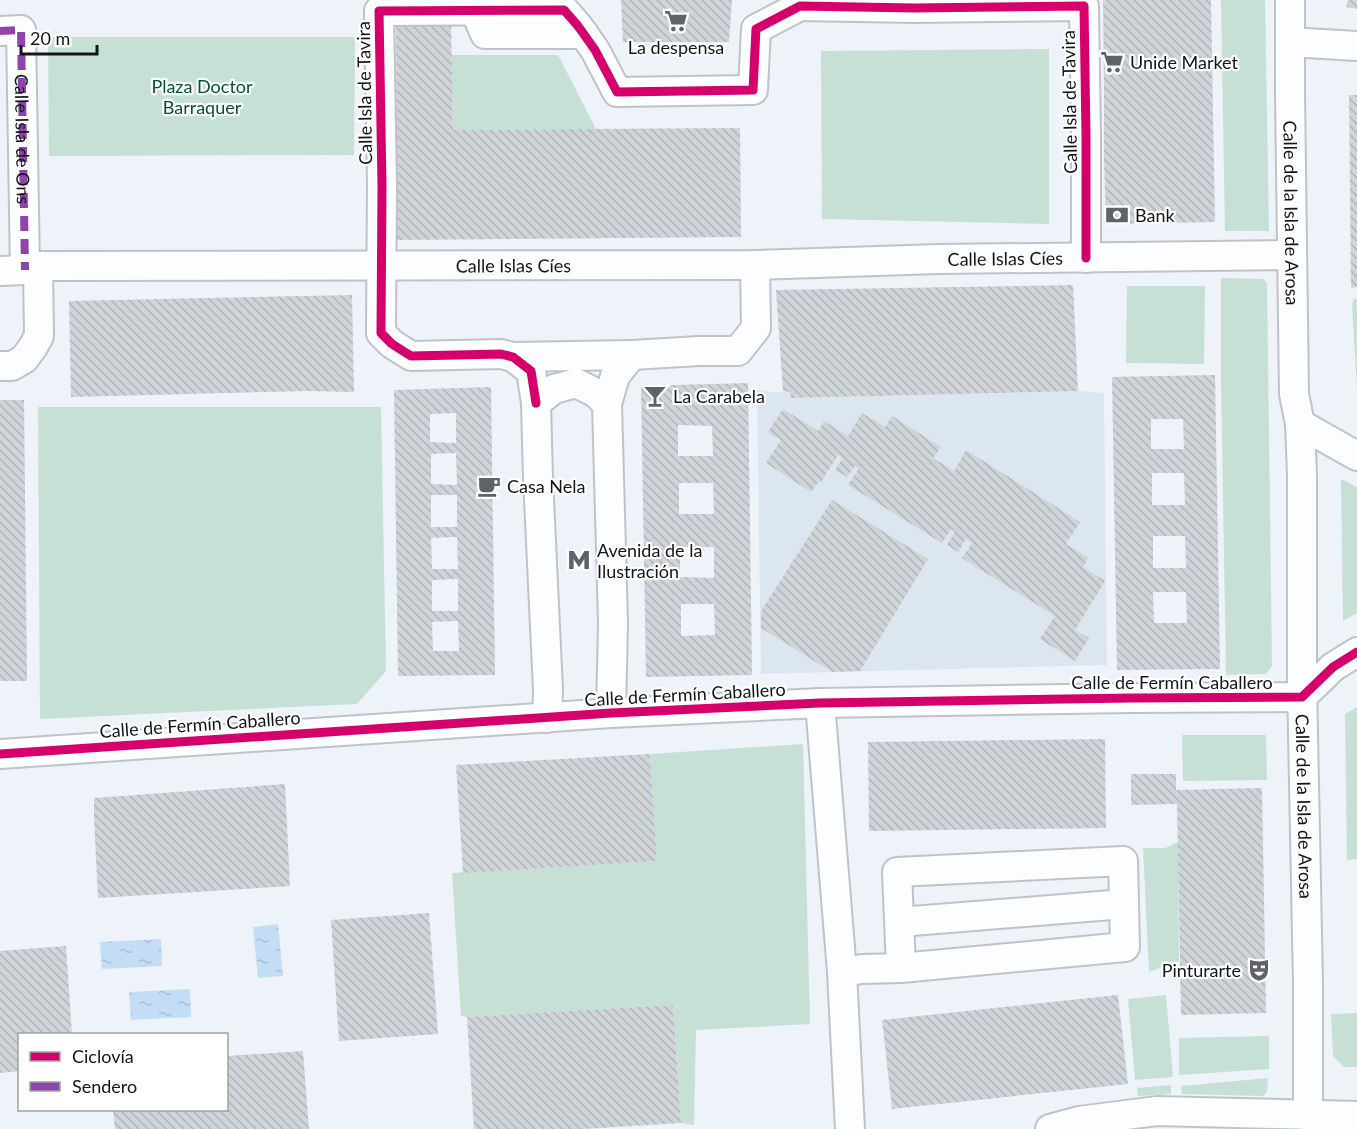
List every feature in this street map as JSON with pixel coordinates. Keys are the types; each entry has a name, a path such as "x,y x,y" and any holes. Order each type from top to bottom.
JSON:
{"street":[{"name":"Calle de la Isla de Arosa","path":"1290,0 1294,394 1300,424 1303,562 1302,697 1308,984 1308,1116"},
{"name":"Calle Isla de Tavira","path":"381,266 379,11 564,10 595,50 617,92 753,90 756,29 800,6 914,8 1084,6 1086,258"},
{"name":"Calle Isla de Ons","path":"0,31 21,30 21,269"},
{"path":"1290,42 1357,46"},
{"name":"Calle Islas Cíes","path":"21,269 755,265 939,259 1292,255"},
{"path":"381,266 381,333 392,344 411,356 501,354 513,357 738,351 756,328 755,265"},
{"path":"0,366 12,366 24,359 39,336 21,269"},
{"path":"611,713 613,622 607,404 615,376 632,355"},
{"path":"513,357 531,371 536,403 548,690 547,718"},
{"path":"536,403 554,389 576,383 596,393 607,404"},
{"path":"1300,424 1357,456"},
{"path":"1302,697 1333,667 1357,652"},
{"name":"Calle de Fermín Caballero","path":"0,754 611,713 820,703 1302,697"},
{"path":"820,703 842,972 847,1128"},
{"path":"842,972 862,969 901,968 1125,947 1123,861 897,872 901,968"},
{"path":"900,922 1124,904"},
{"path":"1050,1129 1079,1121 1157,1111 1357,1116"}],"shaded area":[{"path":"757,389 790,392 791,398 1078,391 1104,393 1107,665 761,674"}],"green space":[{"path":"1221,0 1265,0 1269,231 1225,231"},
{"name":"Plaza Doctor Barraquer","path":"48,37 355,37 354,155 49,156"},
{"path":"1049,49 1049,224 822,219 821,51"},
{"path":"451,55 558,55 596,129 453,130"},
{"path":"1221,278 1263,279 1267,283 1272,666 1266,674 1226,675"},
{"path":"1127,286 1205,286 1204,364 1126,363"},
{"path":"1354,299 1357,299 1357,390 1352,304"},
{"path":"38,407 381,407 386,671 357,704 40,719"},
{"path":"1341,479 1357,487 1357,613 1343,621"},
{"path":"1357,707 1357,859 1347,860 1345,714"},
{"path":"1182,735 1266,735 1267,780 1183,781"},
{"path":"803,744 810,1024 696,1030 694,1125 681,1123 673,1005 461,1016 452,873 657,861 650,754"},
{"path":"1178,842 1179,961 1149,972 1143,848 1165,848"},
{"path":"1166,995 1173,1077 1135,1080 1128,999"},
{"path":"1357,1013 1357,1067 1344,1067 1333,1056 1331,1014"},
{"path":"1269,1036 1269,1069 1179,1075 1179,1038"},
{"path":"1268,1078 1267,1092 1263,1096 1182,1094 1181,1086"},
{"path":"1171,1085 1171,1094 1138,1096 1137,1088"}],"water":[{"path":"278,924 283,976 258,978 253,927"},
{"path":"161,939 162,966 102,969 100,942"},
{"path":"190,989 191,1017 131,1020 129,992"}],"building":[{"name":"La despensa","path":"621,0 732,0 729,42 623,42"},
{"path":"1103,0 1211,0 1215,222 1106,224"},
{"path":"1348,0 1357,0 1357,9 1346,7"},
{"path":"451,18 453,130 740,128 741,237 397,240 396,20"},
{"path":"1349,95 1357,95 1357,287 1351,288"},
{"path":"1073,285 1078,391 791,398 790,392 783,391 776,290"},
{"path":"352,295 354,392 308,391 71,397 69,301"},
{"path":"1215,375 1220,669 1117,670 1112,377","holes":["1151,419 1183,419 1184,449 1151,449","1152,473 1184,473 1185,505 1152,505","1153,536 1185,536 1186,568 1153,568","1153,592 1186,592 1187,623 1154,623"]},
{"path":"748,383 752,675 646,677 641,386","holes":["678,425 712,426 713,456 678,456","679,483 713,483 714,514 679,514","680,547 714,547 714,578 680,577","681,604 714,604 715,635 681,636"]},
{"path":"491,387 495,675 398,676 394,390","holes":["456,413 456,443 430,442 430,414","456,453 457,485 431,484 431,454","431,495 457,495 457,527 431,527","457,537 458,569 432,569 431,538","458,579 458,611 432,611 432,580","458,621 459,651 433,651 432,622"]},
{"path":"0,400 24,400 27,681 0,681"},
{"path":"783,409 818,431 824,421 848,436 862,413 885,427 892,416 941,447 933,458 954,471 966,450 1080,522 1066,544 1088,558 1083,567 1105,581 1075,630 1089,638 1075,661 1040,639 1055,616 962,558 972,543 966,539 958,552 947,545 955,532 951,529 942,543 848,485 859,468 855,466 847,477 835,470 843,458 838,455 821,482 819,481 811,492 766,463 781,440 768,432"},
{"path":"832,500 928,559 860,671 832,672 761,628 761,611"},
{"path":"1105,739 1106,828 869,831 868,742"},
{"path":"650,754 657,861 463,873 456,765"},
{"path":"1131,774 1176,774 1176,790 1262,788 1266,1013 1181,1015 1177,804 1131,805"},
{"path":"285,784 290,886 98,898 94,798"},
{"path":"429,913 438,1034 339,1041 331,920"},
{"path":"66,946 72,1033 18,1033 18,1071 0,1073 0,951"},
{"path":"1118,995 1128,1084 892,1109 882,1020"},
{"path":"673,1005 681,1123 584,1129 474,1129 467,1017"},
{"path":"303,1051 309,1129 115,1129 113,1111 228,1111 228,1056"}],"marked path":[{"path":"0,31 21,30 25,270"}],"cycle path":[{"path":"536,403 531,371 513,357 501,354 411,356 392,344 381,333 382,186 379,11 564,10 595,50 617,92 753,90 756,29 800,6 914,8 1084,6 1086,258"},
{"path":"0,754 611,713 820,703 1302,697 1333,667 1357,652"}],"place":[{"name":"La despensa","path":"676,21"},
{"name":"Unide Market","path":"1112,62"},
{"name":"Bank","path":"1117,215"},
{"name":"La Carabela","path":"655,396"},
{"name":"Casa Nela","path":"489,486"},
{"name":"Avenida de la Ilustración","path":"579,560"},
{"name":"Pinturarte","path":"1259,970"}]}
